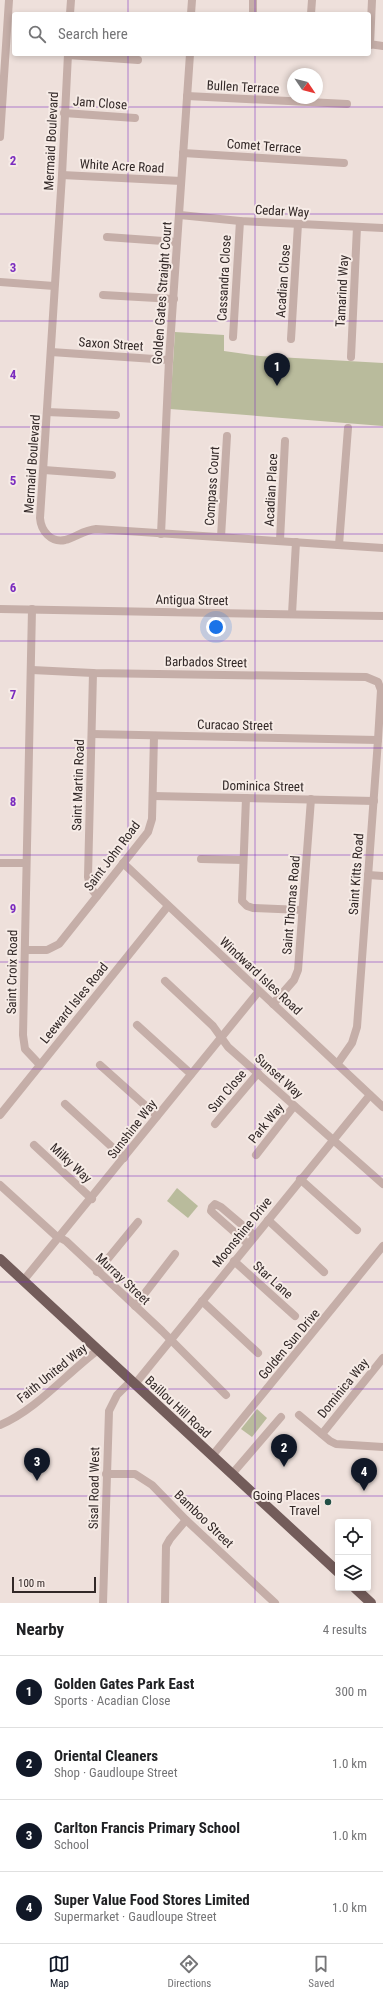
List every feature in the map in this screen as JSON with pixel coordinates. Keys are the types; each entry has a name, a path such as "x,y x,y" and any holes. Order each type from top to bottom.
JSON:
{"main road":[{"name":"Baillou Hill Road","path":"0,1259 335,1569"},
{"path":"358,1591 371,1603"}],"street":[{"path":"0,137 1,101 9,0"},
{"path":"70,12 71,0"},
{"path":"191,12 192,0"},
{"path":"253,0 253,12"},
{"path":"311,12 312,0"},
{"path":"371,15 372,0"},
{"path":"371,44 383,46"},
{"name":"Mermaid Boulevard","path":"68,56 62,175 40,521 43,530 50,537 59,540 65,540 90,530 280,540 383,548"},
{"path":"91,56 138,60"},
{"name":"Golden Gates Straight Court","path":"161,534 169,360 190,56"},
{"name":"Bullen Terrace","path":"187,96 347,104"},
{"name":"Jam Close","path":"64,113 134,118"},
{"name":"Comet Terrace","path":"183,153 344,163"},
{"name":"White Acre Road","path":"62,175 181,181"},
{"name":"Cedar Way","path":"180,215 240,221 383,228"},
{"name":"Cassandra Close","path":"233,337 240,221"},
{"name":"Acadian Close","path":"291,339 298,224"},
{"name":"Tamarind Way","path":"351,357 357,227"},
{"path":"107,237 177,242"},
{"path":"0,282 54,286"},
{"path":"103,296 174,299"},
{"name":"Saxon Street","path":"51,352 169,360"},
{"path":"47,412 116,415"},
{"path":"339,545 348,428"},
{"name":"Compass Court","path":"221,537 227,436"},
{"name":"Acadian Place","path":"280,540 285,441"},
{"path":"44,470 112,475"},
{"path":"292,614 296,542"},
{"name":"Antigua Street","path":"0,608 32,610 383,616"},
{"name":"Saint Croix Road","path":"32,610 32,670 26,863 23,1041 27,1053 40,1065"},
{"name":"Barbados Street","path":"32,670 93,673 366,677 378,682"},
{"name":"Saint Martin Road","path":"93,673 88,877 90,887 97,896"},
{"name":"Saint Kitts Road","path":"338,1063 352,1043 357,1027 378,740 381,690 378,682"},
{"name":"Curacao Street","path":"92,734 378,740"},
{"name":"Saint John Road","path":"25,950 47,950 56,946 150,829 153,796 154,736"},
{"name":"Dominica Street","path":"153,796 374,801"},
{"path":"246,798 242,898 245,905 253,908 302,910"},
{"name":"Saint Thomas Road","path":"272,1004 294,980 297,972 311,799"},
{"path":"201,859 243,860"},
{"path":"0,863 26,863"},
{"name":"Windward Isles Road","path":"124,863 383,1107"},
{"path":"368,875 383,876"},
{"name":"Leeward Isles Road","path":"0,1115 168,906"},
{"name":"Sunset Way","path":"165,981 213,1026 228,1047 383,1184"},
{"name":"Sunshine Way","path":"24,1281 92,1199 221,1037 260,991"},
{"path":"137,1026 191,1074"},
{"path":"100,1065 157,1116"},
{"name":"Sun Close","path":"215,1124 258,1074"},
{"name":"Moonshine Drive","path":"133,1383 171,1340 300,1179 370,1095"},
{"path":"65,1104 124,1158"},
{"name":"Park Way","path":"256,1155 294,1106"},
{"name":"Milky Way","path":"34,1145 92,1199"},
{"path":"300,1179 357,1230"},
{"name":"Murray Street","path":"0,1185 135,1306 226,1395"},
{"path":"248,1244 212,1213 212,1207 215,1204 221,1207 255,1236"},
{"path":"268,1220 324,1272"},
{"path":"97,1272 138,1222"},
{"name":"Golden Sun Drive","path":"212,1456 383,1246"},
{"path":"135,1306 175,1254"},
{"name":"Star Lane","path":"234,1261 296,1316"},
{"path":"202,1301 258,1353"},
{"name":"Faith United Way","path":"0,1425 27,1409 75,1367 98,1350"},
{"name":"Dominica Way","path":"322,1434 383,1358"},
{"name":"Sisal Road West","path":"103,1603 109,1411 117,1395 133,1383"},
{"path":"299,1415 330,1440 339,1444 383,1447"},
{"path":"232,1474 281,1417"},
{"name":"Bamboo Street","path":"106,1474 130,1473 144,1479 275,1603"},
{"path":"165,1603 166,1546 186,1520"}],"green space":[{"path":"175,332 224,335 224,351 260,356 383,363 383,426 170,409"},
{"path":"177,1188 198,1206 188,1218 167,1201"},
{"path":"257,1409 267,1418 252,1437 241,1429"}],"place":[{"name":"Golden Gates Park East","path":"277,386"},
{"name":"Oriental Cleaners","path":"284,1467"},
{"name":"Carlton Francis Primary School","path":"37,1481"},
{"name":"Super Value Food Stores Limited","path":"364,1491"},
{"name":"Going Places Travel","path":"328,1502"}]}
